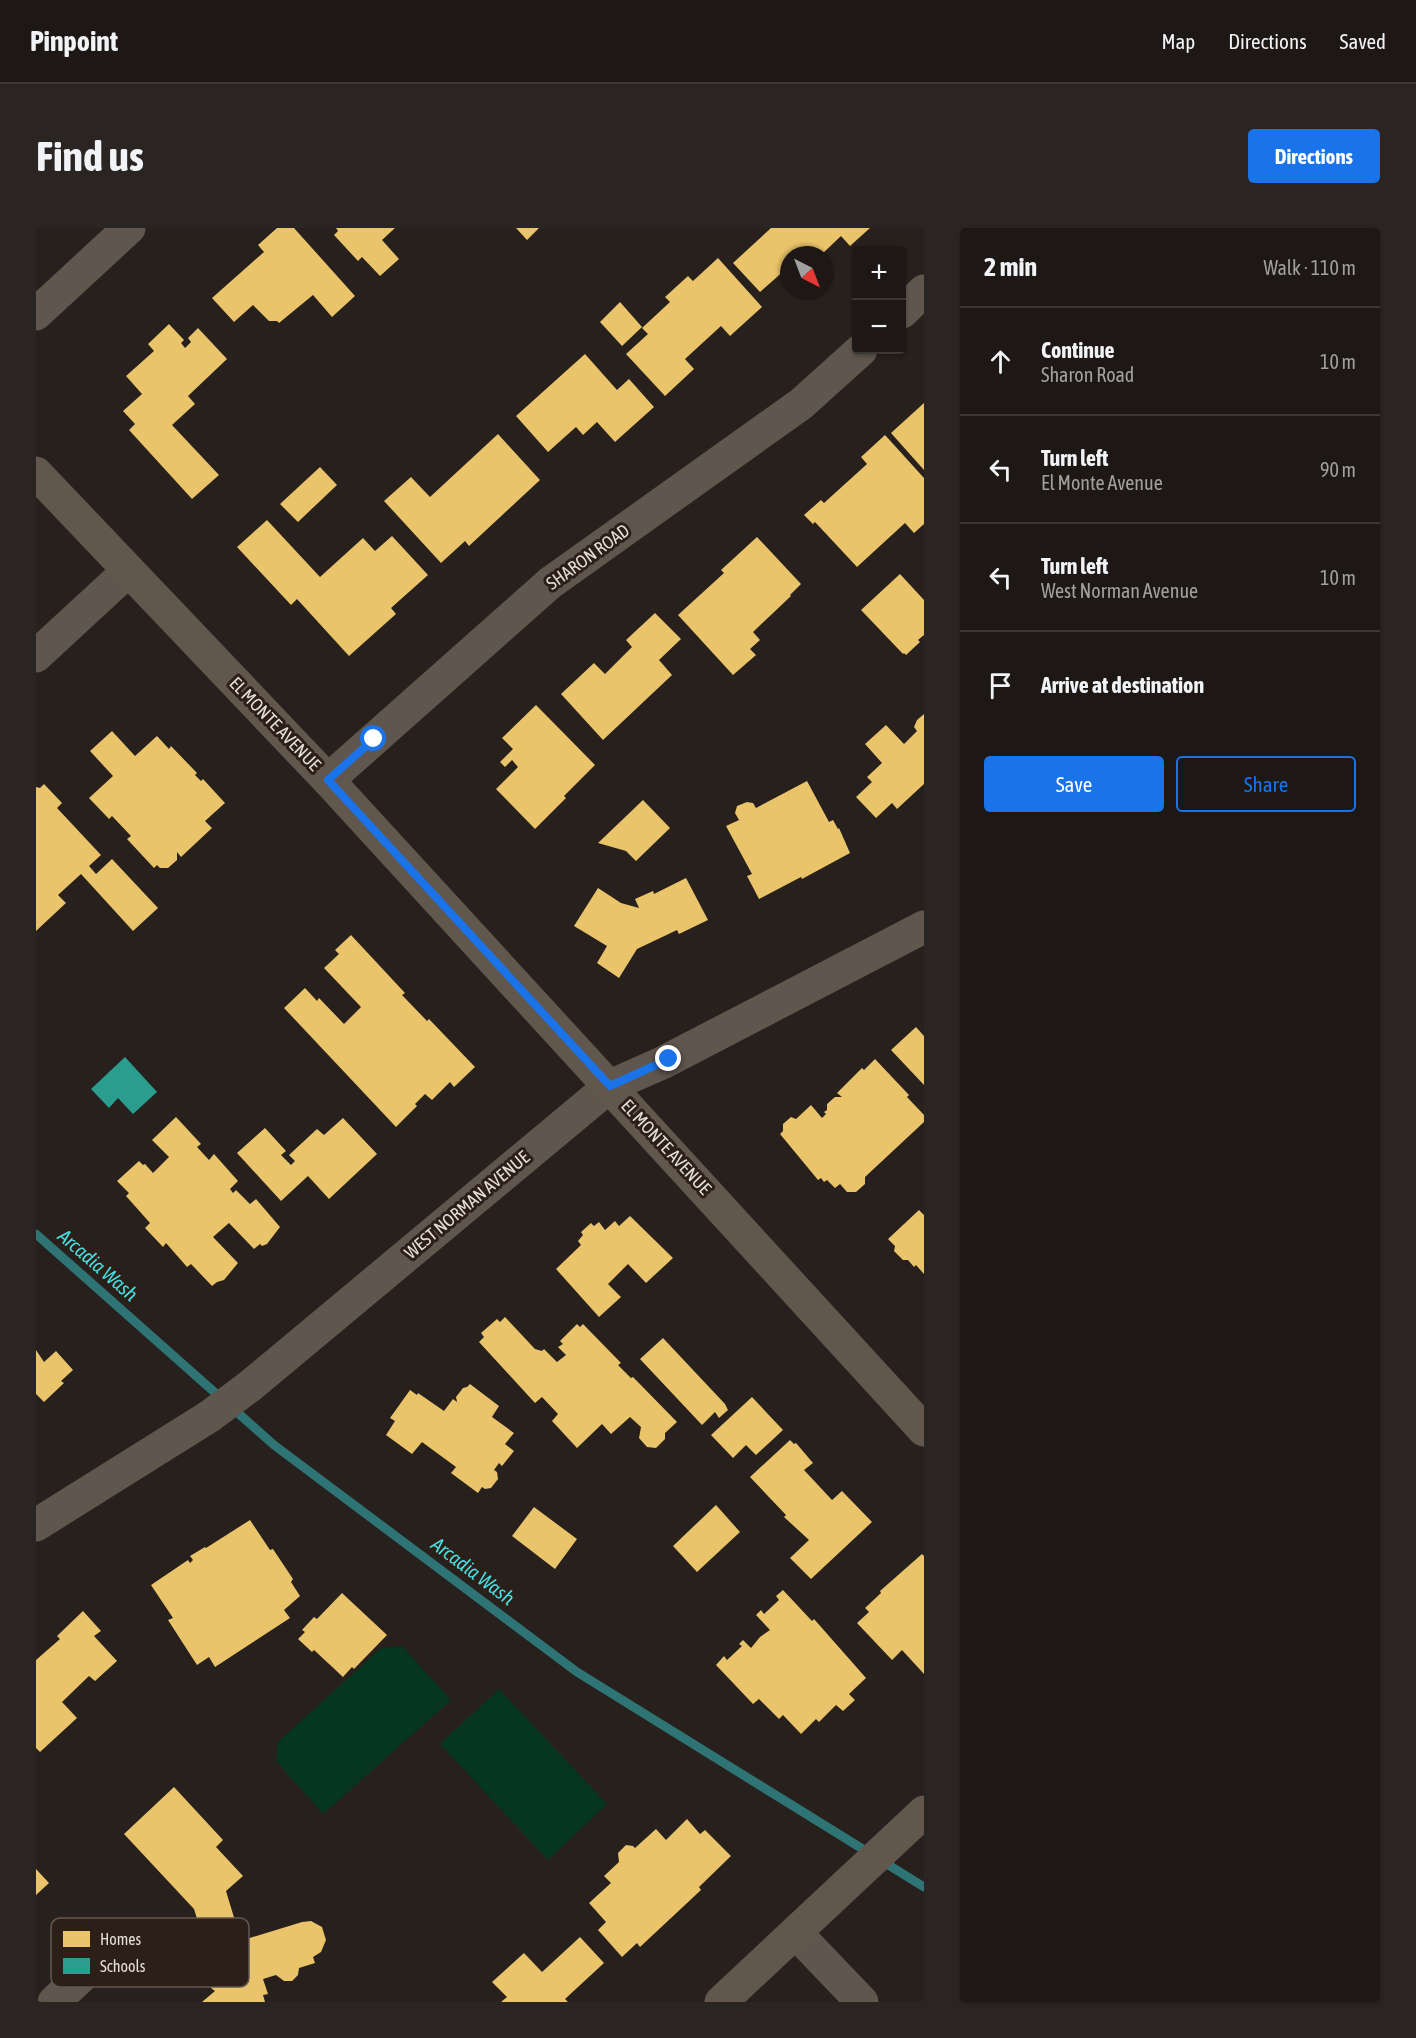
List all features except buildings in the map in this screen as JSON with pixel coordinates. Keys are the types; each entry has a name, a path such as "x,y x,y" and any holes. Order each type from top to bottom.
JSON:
{"street":[{"path":"36,314 129,228"},
{"path":"906,308 924,291"},
{"name":"SHARON ROAD","path":"328,780 550,583 801,404 857,354"},
{"name":"EL MONTE AVENUE","path":"36,473 328,780 924,1430"},
{"path":"36,656 128,571"},
{"name":"WEST NORMAN AVENUE","path":"36,1525 210,1416 250,1386 610,1086 669,1059 924,927"},
{"path":"722,2002 924,1812"},
{"path":"796,1933 862,2002"},
{"path":"54,2002 70,1987"}],"green space":[{"path":"402,1646 451,1700 323,1814 276,1761 278,1742 381,1648"},
{"path":"499,1689 607,1804 548,1860 440,1744"}],"waterway":[{"name":"Arcadia Wash","path":"36,1234 274,1445 577,1672 924,1887"}],"route":[{"path":"374,739 328,780 610,1086 669,1059"}]}
